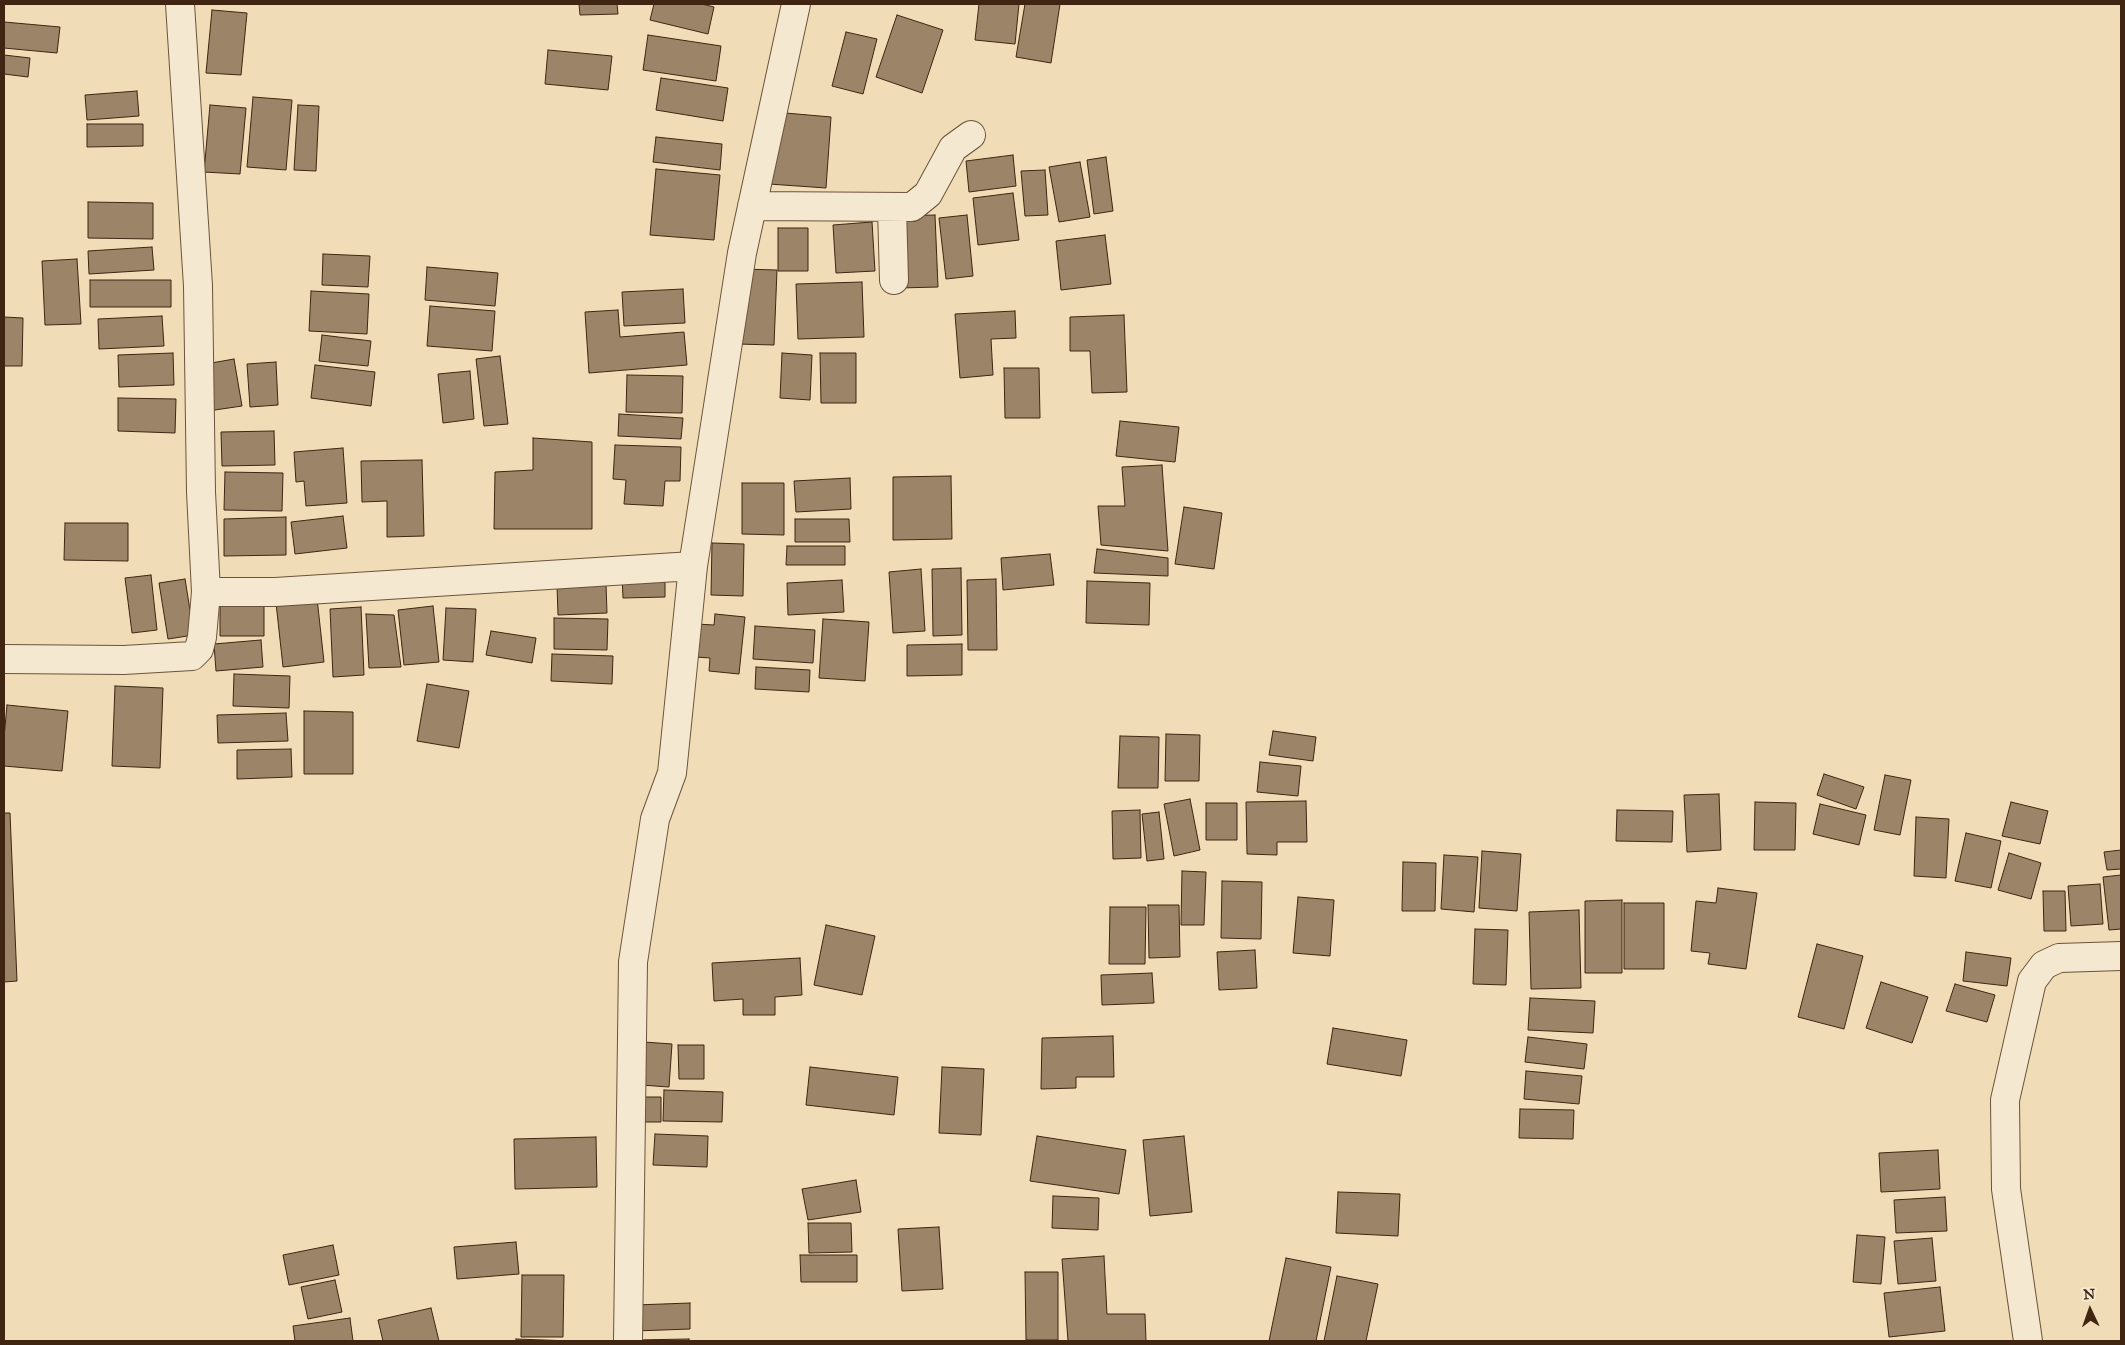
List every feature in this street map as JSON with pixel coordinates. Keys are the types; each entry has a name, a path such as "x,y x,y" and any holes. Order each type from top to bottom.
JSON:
{"street":[{"path":"4,659 124,660 192,656 199,649 202,637 206,592 200,492 198,286 180,4"},
{"path":"628,1341 633,962 655,819 672,774 693,566 742,252 796,4"},
{"path":"752,206 912,207 928,194 953,148 971,135"},
{"path":"892,208 894,280"},
{"path":"206,592 275,592 693,566"},
{"path":"2028,1341 2006,1189 2005,1100 2032,981 2044,965 2059,958 2121,956"}],"building":[{"path":"579,4 617,4 618,14 580,15"},
{"path":"654,4 702,4 714,7 708,34 650,20"},
{"path":"979,4 1019,4 1015,44 975,40"},
{"path":"1025,4 1060,4 1051,63 1016,57"},
{"path":"212,10 247,13 241,75 206,73"},
{"path":"897,15 943,30 922,93 876,77"},
{"path":"4,22 60,27 57,53 4,48"},
{"path":"846,32 877,39 863,94 832,86"},
{"path":"648,35 721,46 716,81 643,70"},
{"path":"548,50 612,56 608,90 545,84"},
{"path":"4,55 30,58 28,77 4,74"},
{"path":"661,78 728,88 723,121 656,110"},
{"path":"137,91 139,116 87,120 85,95"},
{"path":"253,97 292,100 286,170 247,167"},
{"path":"210,105 246,108 240,174 204,172"},
{"path":"298,105 319,106 316,171 294,170"},
{"path":"774,112 831,117 826,188 769,184"},
{"path":"87,124 143,124 143,146 87,147"},
{"path":"656,137 722,144 720,170 653,162"},
{"path":"1013,155 1016,186 969,192 966,161"},
{"path":"1106,157 1113,211 1094,214 1087,160"},
{"path":"1080,162 1090,217 1059,222 1049,167"},
{"path":"656,169 720,175 714,240 650,235"},
{"path":"1045,170 1048,215 1025,216 1021,171"},
{"path":"1013,193 1019,240 978,245 973,198"},
{"path":"88,202 153,203 153,239 88,238"},
{"path":"935,215 938,287 899,288 896,216"},
{"path":"967,215 973,276 946,279 939,218"},
{"path":"872,222 875,271 836,273 833,225"},
{"path":"778,228 808,228 808,271 778,271"},
{"path":"1105,235 1111,284 1061,290 1056,241"},
{"path":"152,247 154,270 89,274 88,251"},
{"path":"323,254 370,256 368,287 322,285"},
{"path":"77,259 81,324 45,325 42,261"},
{"path":"427,267 498,273 495,306 425,300"},
{"path":"741,269 777,270 774,345 737,344"},
{"path":"90,280 171,280 171,307 90,307"},
{"path":"862,282 864,337 798,339 796,284"},
{"path":"683,289 685,323 624,326 622,292"},
{"path":"311,291 369,294 367,334 309,331"},
{"path":"430,306 495,311 492,351 427,346"},
{"path":"618,310 620,337 684,332 687,365 589,373 585,312"},
{"path":"1015,311 1016,338 991,339 993,375 960,378 955,314"},
{"path":"1124,315 1127,392 1092,393 1090,351 1070,351 1070,317"},
{"path":"162,316 164,346 99,349 98,319"},
{"path":"4,317 23,318 22,366 4,366"},
{"path":"322,335 371,341 368,366 319,361"},
{"path":"173,353 174,385 119,387 118,355"},
{"path":"782,353 812,355 810,400 780,398"},
{"path":"820,353 856,353 856,403 821,403"},
{"path":"500,356 508,424 484,426 476,359"},
{"path":"234,359 242,406 208,411 200,365"},
{"path":"276,362 278,405 250,407 247,364"},
{"path":"315,365 375,372 371,406 311,398"},
{"path":"1004,368 1039,368 1040,418 1005,418"},
{"path":"470,371 474,419 443,423 438,374"},
{"path":"627,375 683,376 682,413 626,412"},
{"path":"118,398 176,399 175,433 118,431"},
{"path":"619,414 683,418 681,439 618,436"},
{"path":"1120,421 1179,427 1175,462 1116,456"},
{"path":"274,431 275,465 222,466 221,432"},
{"path":"533,438 592,442 592,529 494,529 495,472 533,470"},
{"path":"615,445 681,447 680,481 665,481 663,506 624,504 626,480 613,479"},
{"path":"343,448 347,503 306,506 304,481 296,482 294,452"},
{"path":"422,460 424,536 387,537 387,501 362,502 361,461"},
{"path":"1162,465 1168,551 1101,545 1098,506 1125,506 1122,467"},
{"path":"225,472 283,473 282,511 224,510"},
{"path":"951,476 952,539 893,540 893,477"},
{"path":"850,478 851,509 796,512 794,481"},
{"path":"742,483 784,483 784,535 742,534"},
{"path":"1184,507 1222,513 1214,569 1175,564"},
{"path":"343,516 347,548 295,554 291,522"},
{"path":"286,517 286,555 224,556 224,519"},
{"path":"795,519 849,519 850,542 795,542"},
{"path":"65,523 128,523 128,561 64,560"},
{"path":"712,543 744,544 743,596 711,595"},
{"path":"787,546 845,546 845,565 786,565"},
{"path":"1097,549 1168,558 1168,576 1094,573"},
{"path":"1050,554 1054,585 1003,590 1001,558"},
{"path":"961,568 962,635 933,636 932,569"},
{"path":"921,569 925,631 893,633 889,572"},
{"path":"665,573 665,597 623,598 622,575"},
{"path":"151,575 157,630 132,633 125,578"},
{"path":"185,579 194,635 168,639 159,583"},
{"path":"996,579 997,650 968,650 967,580"},
{"path":"842,580 844,612 788,615 787,583"},
{"path":"1087,581 1150,583 1149,625 1086,623"},
{"path":"606,584 607,613 558,615 557,586"},
{"path":"317,598 324,662 283,667 276,603"},
{"path":"220,599 264,599 264,636 220,636"},
{"path":"433,606 439,662 404,665 398,610"},
{"path":"361,607 364,675 333,677 330,609"},
{"path":"446,608 476,609 473,662 443,660"},
{"path":"366,614 394,615 401,667 369,668"},
{"path":"715,614 745,617 739,674 709,671 710,658 696,657 696,624 714,625"},
{"path":"554,618 608,619 607,650 554,649"},
{"path":"823,619 869,622 865,681 819,678"},
{"path":"755,626 815,630 813,663 753,659"},
{"path":"491,631 536,638 532,663 486,655"},
{"path":"261,640 263,667 216,671 214,644"},
{"path":"962,644 962,675 907,676 907,645"},
{"path":"552,654 613,656 612,684 551,681"},
{"path":"756,667 810,670 809,692 755,689"},
{"path":"234,674 290,676 289,708 233,706"},
{"path":"427,684 469,691 459,748 417,741"},
{"path":"115,686 163,688 160,768 112,766"},
{"path":"7,705 68,711 62,771 4,766"},
{"path":"304,711 353,712 353,774 304,774"},
{"path":"286,713 288,741 218,743 217,715"},
{"path":"1273,731 1316,737 1313,761 1269,755"},
{"path":"1166,734 1200,735 1199,781 1165,781"},
{"path":"1120,736 1159,737 1158,788 1118,788"},
{"path":"291,749 292,777 237,779 237,750"},
{"path":"1260,762 1301,766 1298,796 1257,792"},
{"path":"1824,774 1864,787 1856,809 1817,795"},
{"path":"1885,775 1911,780 1900,835 1874,830"},
{"path":"1719,794 1721,850 1687,852 1684,795"},
{"path":"1190,799 1200,850 1174,856 1164,804"},
{"path":"1306,801 1307,842 1277,842 1277,855 1247,854 1246,802"},
{"path":"1755,802 1796,803 1795,850 1754,850"},
{"path":"2011,802 2048,811 2040,844 2002,836"},
{"path":"1206,803 1237,803 1237,840 1206,840"},
{"path":"1820,804 1866,815 1859,845 1813,834"},
{"path":"1140,810 1141,858 1113,859 1112,811"},
{"path":"1617,810 1673,811 1672,842 1616,841"},
{"path":"1159,812 1164,859 1147,861 1142,814"},
{"path":"4,813 10,813 17,981 4,982"},
{"path":"1916,817 1949,819 1946,878 1914,876"},
{"path":"1966,833 2001,841 1991,888 1955,881"},
{"path":"2121,850 2121,869 2107,870 2104,852"},
{"path":"1482,851 1521,854 1517,911 1479,908"},
{"path":"2009,853 2041,863 2031,899 1998,890"},
{"path":"1444,855 1478,857 1474,912 1441,909"},
{"path":"1403,862 1436,863 1435,911 1402,911"},
{"path":"1182,871 1206,872 1204,925 1181,925"},
{"path":"2121,875 2121,929 2109,930 2103,877"},
{"path":"1222,881 1262,882 1261,939 1221,938"},
{"path":"2100,884 2103,924 2071,926 2068,886"},
{"path":"1718,888 1757,893 1746,969 1708,964 1710,953 1691,951 1696,901 1716,903"},
{"path":"2043,891 2065,891 2066,931 2044,931"},
{"path":"1298,897 1334,900 1330,956 1293,953"},
{"path":"1622,900 1622,973 1585,973 1585,901"},
{"path":"1624,903 1664,903 1664,969 1624,969"},
{"path":"1148,905 1179,905 1180,957 1149,958"},
{"path":"1110,907 1146,907 1145,964 1109,964"},
{"path":"1579,910 1581,988 1531,989 1529,912"},
{"path":"826,925 875,936 862,995 814,985"},
{"path":"1475,929 1508,930 1506,985 1473,984"},
{"path":"1817,944 1863,956 1844,1029 1798,1017"},
{"path":"1255,950 1257,988 1219,990 1217,952"},
{"path":"1966,952 2011,958 2007,986 1963,981"},
{"path":"800,958 802,995 775,997 775,1015 743,1015 743,999 714,1001 712,963"},
{"path":"1152,973 1154,1003 1102,1005 1101,975"},
{"path":"1881,982 1928,997 1912,1043 1866,1028"},
{"path":"1955,984 1995,995 1987,1022 1946,1011"},
{"path":"1530,998 1595,1001 1593,1033 1528,1030"},
{"path":"1333,1028 1407,1040 1401,1076 1327,1064"},
{"path":"1113,1036 1114,1077 1076,1077 1076,1088 1041,1089 1042,1038"},
{"path":"1528,1037 1587,1044 1584,1069 1525,1062"},
{"path":"644,1042 672,1044 669,1087 641,1085"},
{"path":"678,1045 704,1045 704,1079 679,1079"},
{"path":"810,1067 898,1077 894,1115 806,1105"},
{"path":"942,1067 984,1069 981,1135 939,1133"},
{"path":"1526,1071 1582,1076 1579,1104 1524,1099"},
{"path":"664,1090 723,1092 722,1122 663,1121"},
{"path":"636,1097 661,1097 661,1122 635,1122"},
{"path":"1520,1109 1574,1110 1573,1139 1519,1138"},
{"path":"655,1134 708,1136 707,1167 653,1165"},
{"path":"1037,1136 1126,1150 1119,1194 1030,1181"},
{"path":"1184,1136 1192,1212 1150,1216 1143,1140"},
{"path":"596,1137 597,1187 515,1189 514,1139"},
{"path":"1938,1150 1940,1189 1881,1192 1879,1153"},
{"path":"856,1180 861,1212 808,1220 802,1189"},
{"path":"1338,1192 1400,1194 1398,1236 1336,1233"},
{"path":"1053,1196 1099,1198 1098,1230 1052,1228"},
{"path":"1945,1197 1947,1231 1896,1233 1894,1200"},
{"path":"808,1223 851,1223 852,1252 809,1253"},
{"path":"939,1227 943,1289 902,1291 898,1229"},
{"path":"1857,1235 1885,1237 1881,1284 1853,1282"},
{"path":"1932,1238 1936,1281 1898,1284 1894,1241"},
{"path":"516,1242 519,1274 457,1279 454,1247"},
{"path":"333,1245 339,1275 289,1285 283,1255"},
{"path":"800,1255 857,1255 857,1282 801,1282"},
{"path":"1104,1256 1107,1314 1145,1314 1146,1341 1068,1341 1062,1259"},
{"path":"1286,1258 1331,1267 1316,1341 1269,1341"},
{"path":"1025,1272 1058,1272 1058,1340 1026,1340"},
{"path":"522,1275 564,1275 563,1337 521,1337"},
{"path":"1337,1276 1378,1284 1366,1341 1324,1341"},
{"path":"335,1280 342,1312 308,1319 301,1287"},
{"path":"1940,1287 1945,1331 1889,1337 1884,1293"},
{"path":"690,1303 690,1329 635,1331 635,1305"},
{"path":"431,1308 439,1341 383,1341 378,1320"},
{"path":"350,1318 353,1341 295,1341 293,1326"},
{"path":"516,1339 572,1341 516,1341"},
{"path":"689,1339 689,1341 636,1341 636,1340"}]}
